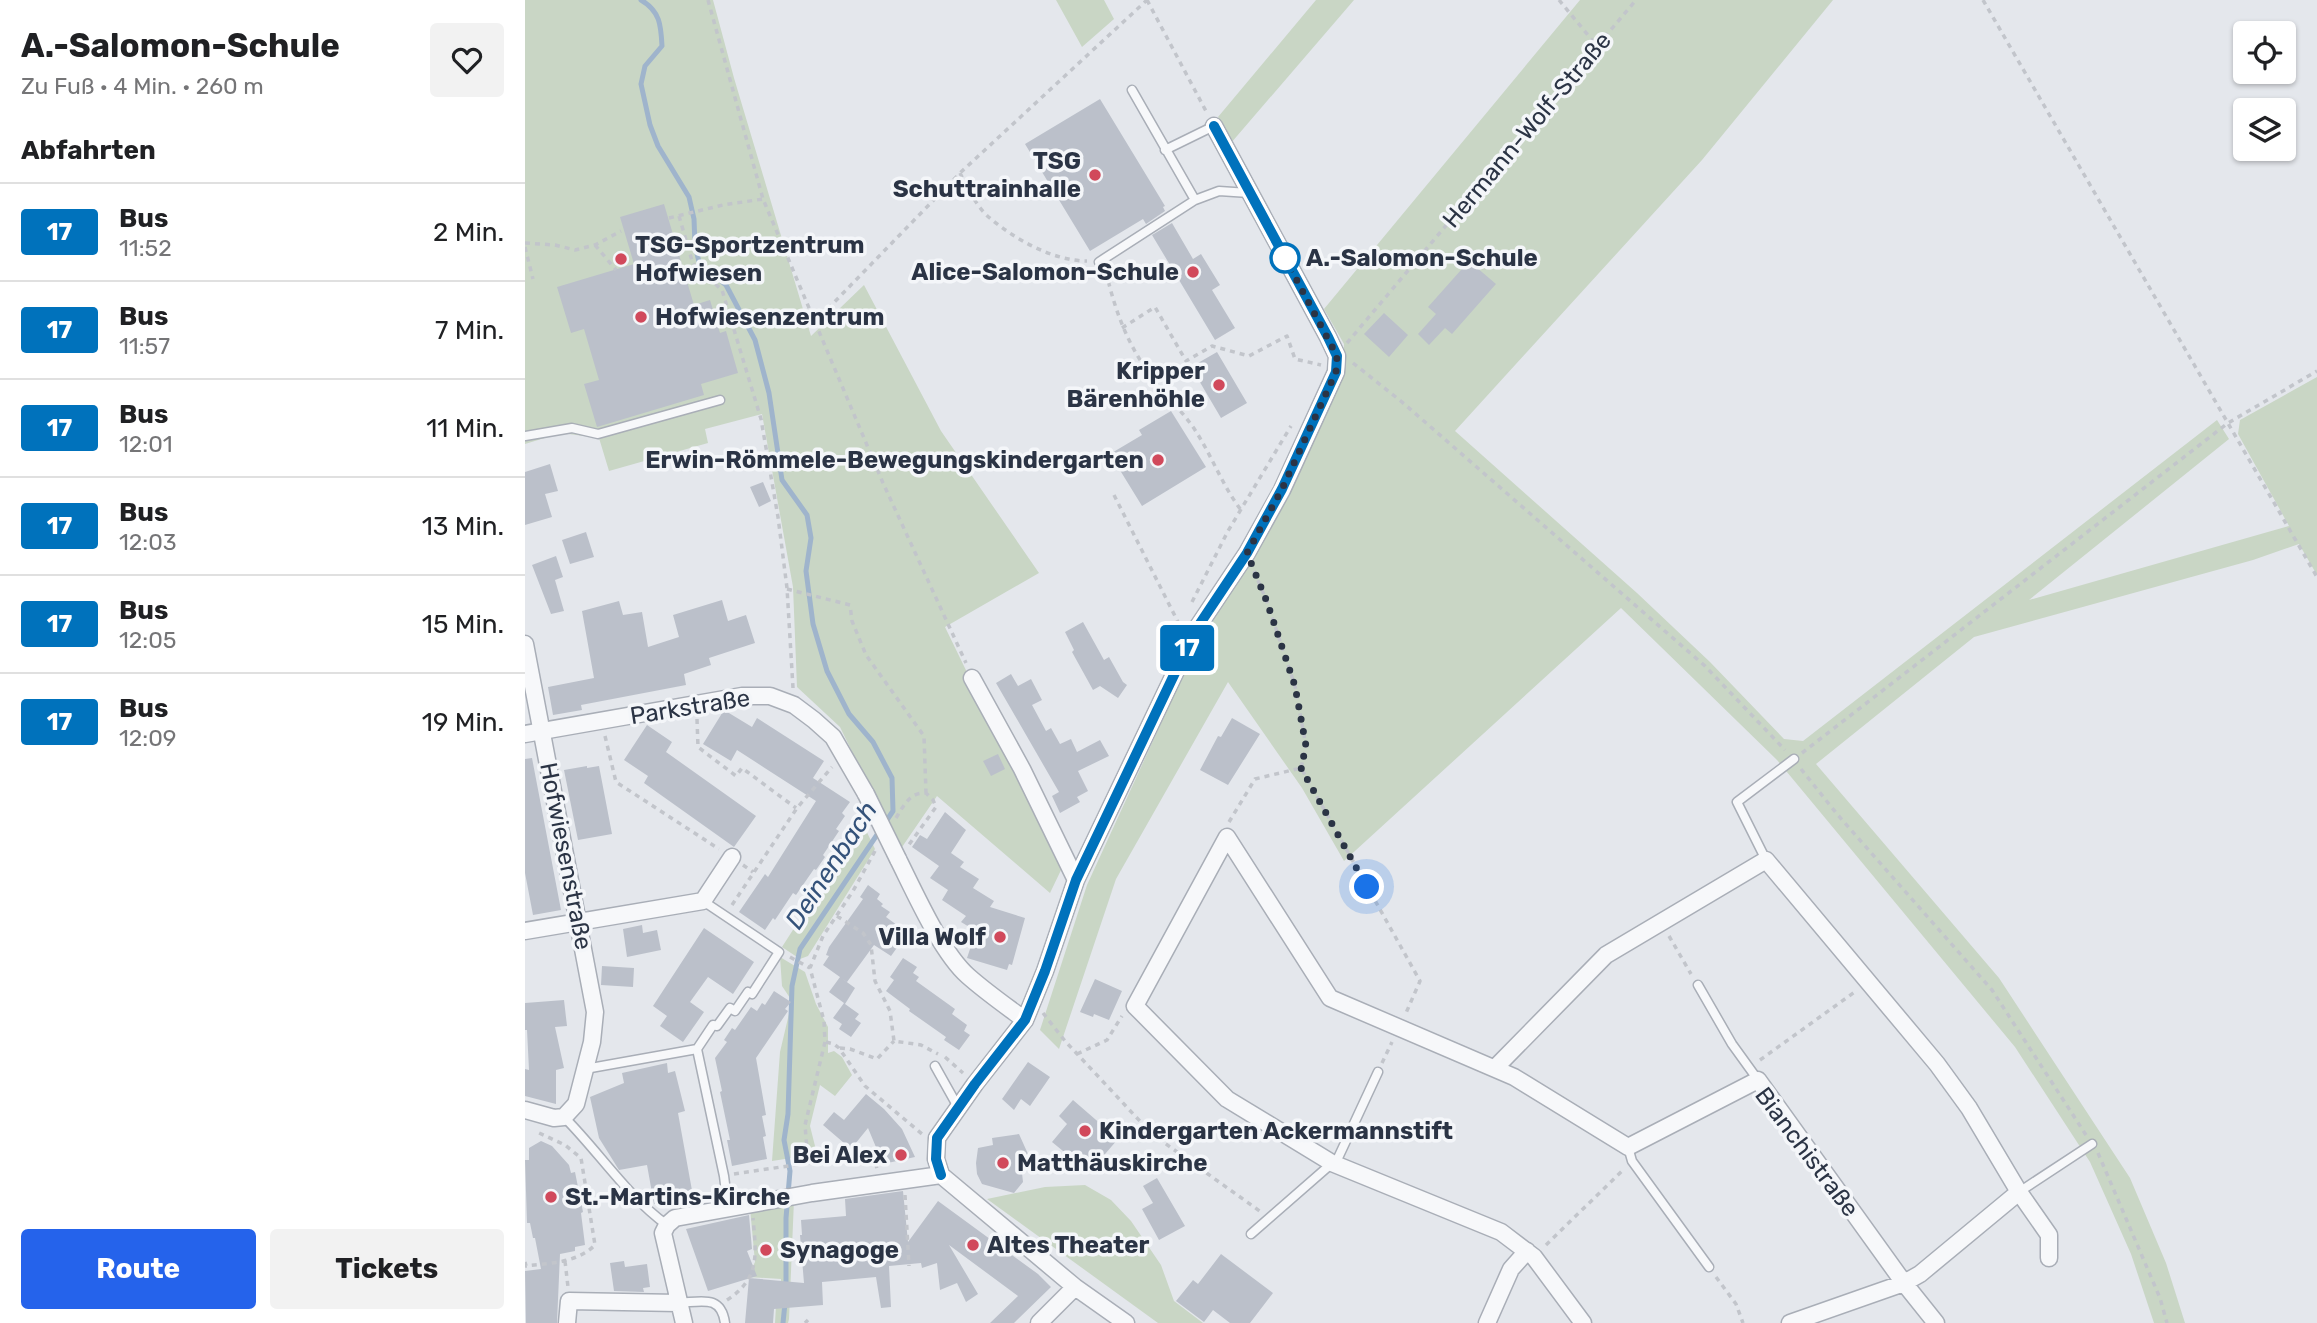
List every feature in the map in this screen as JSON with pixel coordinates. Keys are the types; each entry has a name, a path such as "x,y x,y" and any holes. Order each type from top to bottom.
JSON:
{"street":[{"path":"1126,1323 1075,1287 941,1175 936,1159 937,1138 1025,1020 1076,880 1195,631 1247,553 1282,489 1336,372 1214,126"},
{"name":"Hofwiesenstraße","path":"525,644 595,1012 592,1042 576,1104 564,1117"},
{"path":"972,678 1022,769 1076,880"},
{"name":"Parkstraße","path":"525,734 742,696 770,696 794,705 833,737 843,751 920,905 966,975 1025,1020"},
{"path":"1583,1323 1530,1254 1501,1232 1332,1163 1227,1099 1135,1006 1227,837 1330,998 1495,1068 1630,1154"},
{"path":"525,931 703,901 732,858"},
{"path":"1495,1068 1606,955 1766,860 1937,1064 1969,1108 2019,1192 2049,1235 2049,1258"},
{"name":"Bianchistraße","path":"1630,1154 1754,1074 1904,1283 1937,1323"},
{"path":"525,1110 554,1118 564,1117"},
{"path":"684,1323 663,1233 674,1218 880,1182 941,1175"},
{"path":"1790,1323 1904,1283 1938,1261 2019,1192"},
{"path":"1487,1323 1511,1269 1530,1254"},
{"path":"1039,1323 1075,1287"},
{"path":"567,1323 569,1301 678,1303"}],"lane":[{"path":"1132,89 1195,200"},
{"path":"1165,150 1214,126"},
{"path":"1099,262 1195,200 1219,191 1249,193"},
{"path":"525,436 572,428 598,434 720,400"},
{"path":"1766,860 1737,802 1794,760"},
{"path":"703,901 779,952 752,995 748,992 735,1011 730,1008 717,1026 713,1025 697,1049 724,1176 728,1208"},
{"path":"1698,985 1732,1044 1754,1074"},
{"path":"585,1069 697,1049"},
{"path":"935,1066 958,1107"},
{"path":"1251,1234 1338,1158 1378,1072"},
{"path":"564,1117 585,1137 646,1209 667,1224"},
{"path":"2019,1192 2092,1144"},
{"path":"1630,1154 1709,1267"},
{"path":"678,1303 711,1302 724,1312 725,1323"}],"path":[{"path":"708,0 763,199 814,323 972,678"},
{"path":"814,323 960,173 1147,0 1214,126"},
{"path":"1559,0 1597,46"},
{"name":"Hermann-Wolf-Straße","path":"1330,361 1636,0"},
{"path":"1983,0 2317,577"},
{"path":"960,173 990,219 1023,241 1050,254 1099,262 1105,271 1122,328 1154,380 1198,434 1227,491 1241,510"},
{"path":"669,218 763,199"},
{"path":"679,216 694,264 722,290 761,419 787,589 794,705"},
{"path":"533,279 525,245 555,245 575,250 595,245 621,232"},
{"path":"595,245 616,270"},
{"path":"1122,328 1155,307 1186,361 1212,346 1249,356 1287,336 1295,359 1352,362 1402,402 1705,666 1794,760 1837,814 1992,990 2099,1155 2160,1298 2167,1323"},
{"path":"1794,760 2228,423 2317,372"},
{"path":"1114,495 1180,626"},
{"path":"1247,553 1267,602 1295,686 1306,746 1301,768 1420,981 1378,1072"},
{"path":"787,589 851,606 852,621 866,655 924,736 926,793 936,807 898,859"},
{"path":"696,703 698,747 736,776 742,768 797,808"},
{"path":"601,720 616,782 753,872"},
{"path":"725,915 797,808 824,780 843,751"},
{"path":"1227,837 1230,821 1255,779 1301,768"},
{"path":"892,824 910,797 926,793"},
{"path":"808,1163 805,1125 825,1042 824,1021 810,968 823,936 880,844"},
{"path":"836,915 863,933 871,945 875,981 890,1011 894,1041"},
{"path":"1661,922 1698,985"},
{"path":"779,952 810,968"},
{"path":"1754,1074 1868,983"},
{"path":"1077,1054 1107,1040 1125,1012 1135,1006"},
{"path":"1045,1015 1077,1054 1152,1134 1269,1217"},
{"path":"839,1048 850,1048 877,1059 894,1041"},
{"path":"894,1041 921,1045 944,1056 975,1084"},
{"path":"825,1042 839,1048 865,1086 919,1133 937,1138"},
{"path":"525,1262 526,1266 565,1261 585,1255 594,1245 581,1158 565,1144 535,1131"},
{"path":"724,1176 873,1153 880,1182"},
{"path":"1530,1254 1630,1154"},
{"path":"904,1179 909,1266"},
{"path":"719,1306 734,1296 750,1277 756,1262 753,1214 758,1203"},
{"path":"565,1261 568,1276"},
{"path":"1709,1267 1736,1304 1743,1323"}],"green space":[{"path":"525,0 713,0 811,336 864,285 941,431 1039,573 945,627 1062,868 1050,893 937,796 900,850 840,727 797,687 793,587 762,414 705,429 708,443 609,471 599,438 561,433 525,444"},
{"path":"1056,0 1104,0 1114,19 1082,47"},
{"path":"1316,0 1354,0 1231,143 1218,117"},
{"path":"1580,0 1833,0 1702,160 1455,431 1637,593 1710,662 1784,739 1803,741 2217,420 2229,439 2029,600 2289,526 2238,434 2240,420 2317,377 2317,575 2299,544 2253,560 1974,637 1816,764 1999,978 2130,1178 2166,1263 2185,1323 2154,1323 2131,1254 2090,1162 2015,1047 1777,760 1621,608 1344,861 1302,788 1228,682 1116,879 1059,1049 1040,1030 1087,885 1199,636 1343,373 1344,344 1324,309"},
{"path":"862,822 875,849 808,956 800,959 782,947"},
{"path":"780,957 805,972 816,1004 828,1027 828,1053 834,1051 842,1057 852,1075 835,1096 820,1085 810,1126 817,1154 772,1161 780,1052 792,1001 782,986"},
{"path":"1085,1185 1111,1200 1131,1221 1161,1265 1174,1301 1203,1323 1158,1323 987,1199 1045,1187"},
{"path":"794,1200 789,1319 788,1323 775,1323 776,1306 781,1306 781,1279 748,1277 755,1262 750,1208"}],"building":[{"name":"TSG Schuttrainhalle","path":"1100,99 1165,206 1165,211 1146,224 1143,219 1090,251 1025,144"},
{"name":"Hofwiesenzentrum","path":"664,204 694,305 710,300 720,333 726,331 738,373 701,384 704,395 597,427 584,384 599,380 584,329 571,333 557,287 634,264 620,217"},
{"name":"Alice-Salomon-Schule","path":"1172,223 1193,259 1201,254 1220,285 1212,290 1235,328 1215,340 1152,235"},
{"path":"1469,261 1496,284 1452,334 1445,328 1429,345 1418,334 1436,314 1428,307"},
{"path":"1384,313 1408,335 1389,357 1364,334"},
{"name":"Kripper Bärenhöhle","path":"1217,352 1247,403 1221,418 1191,367"},
{"name":"Erwin-Römmele-Bewegungskindergarten","path":"1171,411 1206,467 1142,506 1110,454 1142,435 1139,430"},
{"path":"550,464 558,491 545,494 552,517 525,525 525,472"},
{"path":"763,482 771,501 759,507 750,487"},
{"path":"586,532 594,557 570,564 562,540"},
{"path":"556,556 563,577 555,580 564,611 551,614 532,565"},
{"path":"722,600 728,621 746,615 755,643 709,658 711,665 684,674 686,685 581,705 582,710 553,715 548,687 594,678 582,611 619,601 623,615 642,612 648,647 679,637 673,615"},
{"path":"1083,622 1104,660 1109,657 1127,685 1118,698 1100,686 1093,690 1072,652 1074,650 1065,632"},
{"path":"1011,674 1018,686 1031,679 1042,700 1032,705 1046,731 1051,728 1060,744 1071,739 1077,752 1100,740 1109,756 1078,771 1088,791 1077,797 1080,802 1060,813 1052,796 1059,792 996,683"},
{"path":"724,710 752,727 757,718 824,761 813,778 850,802 842,813 845,816 836,829 839,831 823,855 825,857 765,930 739,912 765,874 768,877 816,801 737,750 731,761 703,744"},
{"path":"1232,718 1260,734 1228,785 1200,770 1218,736 1221,737"},
{"path":"647,725 672,742 666,752 756,816 734,847 644,783 648,776 624,760"},
{"path":"998,754 1005,769 991,776 983,761"},
{"path":"532,758 561,910 533,915 525,873 525,759"},
{"path":"599,766 612,834 578,840 564,770"},
{"path":"945,812 966,830 951,853 964,862 960,867 979,879 973,888 994,901 990,907 1025,918 1012,965 1009,964 1007,970 967,958 976,931 961,922 966,916 942,900 948,890 930,878 939,866 912,847 920,835 927,839"},
{"path":"868,885 880,894 877,899 883,904 881,906 890,912 886,917 901,928 897,934 904,938 891,956 874,945 847,982 823,965 829,956 826,955 829,947 863,899 860,897"},
{"path":"642,925 643,933 657,930 661,950 627,957 623,929"},
{"path":"704,928 754,962 733,994 708,977 690,1002 704,1012 683,1042 660,1026 667,1016 653,1006"},
{"path":"903,958 917,967 913,973 919,977 916,981 955,1009 952,1014 967,1025 964,1031 970,1035 959,1050 886,991 894,980 890,977"},
{"path":"602,966 634,968 633,987 601,985"},
{"path":"840,977 855,988 845,1004 859,1014 855,1019 861,1023 851,1037 839,1029 842,1024 833,1018 844,1003 829,992"},
{"path":"1095,979 1122,991 1109,1020 1080,1012"},
{"path":"774,991 791,1002 785,1009 788,1011 756,1058 766,1115 762,1116 767,1159 732,1166 715,1058 727,1042 724,1040 732,1028 735,1030 751,1007 757,1011 762,1003 765,1005"},
{"path":"564,1000 567,1026 555,1027 564,1068 556,1070 556,1104 525,1096 525,1069 529,1070 525,1003"},
{"path":"1028,1062 1050,1077 1030,1106 1021,1099 1014,1110 1002,1099"},
{"path":"667,1063 668,1073 675,1071 685,1111 678,1113 693,1196 654,1204 647,1165 619,1170 599,1138 590,1097 624,1083 622,1073"},
{"path":"866,1094 902,1129 915,1157 883,1164 868,1128 851,1149 823,1125 834,1112 844,1120"},
{"name":"Kindergarten Ackermannstift","path":"1073,1100 1118,1139 1093,1168 1078,1155 1074,1160 1052,1142 1067,1124 1059,1116"},
{"name":"Matthäuskirche","path":"1019,1134 1030,1163 1022,1173 1023,1182 1014,1193 982,1184 977,1174 978,1148 993,1145 992,1138"},
{"name":"St.-Martins-Kirche","path":"541,1141 552,1146 569,1165 571,1173 575,1172 583,1212 585,1245 575,1247 575,1251 560,1254 557,1323 526,1323 525,1271 541,1269 535,1238 530,1223 527,1223 525,1160 529,1160 529,1148"},
{"path":"1157,1178 1185,1226 1159,1240 1142,1209 1153,1203 1143,1186"},
{"path":"903,1191 908,1242 938,1201 1038,1274 1051,1287 1014,1323 990,1323 1018,1296 949,1245 978,1294 966,1302 957,1283 940,1290 937,1263 922,1268 921,1263 889,1266 891,1307 881,1308 876,1277 822,1282 823,1305 774,1309 773,1323 745,1323 749,1278 804,1283 801,1220 846,1216 845,1199"},
{"path":"749,1215 752,1249 747,1251 757,1276 708,1291 686,1229"},
{"path":"1221,1254 1273,1293 1250,1323 1230,1323 1213,1310 1204,1322 1176,1301 1193,1280 1198,1284"},
{"path":"624,1261 625,1267 647,1264 650,1287 643,1288 644,1292 614,1291 610,1263"}],"waterway":[{"name":"Deinenbach","path":"641,0 656,14 662,38 662,46 645,66 641,84 650,125 658,146 689,197 699,262 726,285 755,340 769,393 782,480 807,515 811,538 806,571 813,624 827,671 849,714 873,742 892,778 893,811 800,949 792,986 788,1114 784,1140 790,1171 786,1218 786,1287"},
{"name":"Deinenbach","path":"783,1323 785,1303"}],"bus line":[{"name":"17","path":"941,1175 936,1159 937,1138 1025,1020 1076,880 1195,631 1247,553 1282,489 1336,372 1337,356 1328,337 1214,126"}],"place":[{"name":"TSG Schuttrainhalle","path":"1095,175"},
{"name":"A.-Salomon-Schule","path":"1285,258"},
{"name":"TSG-Sportzentrum Hofwiesen","path":"621,259"},
{"name":"Alice-Salomon-Schule","path":"1193,272"},
{"name":"Hofwiesenzentrum","path":"641,317"},
{"name":"Kripper Bärenhöhle","path":"1219,385"},
{"name":"Erwin-Römmele-Bewegungskindergarten","path":"1158,460"},
{"name":"Villa Wolf","path":"1000,937"},
{"name":"Kindergarten Ackermannstift","path":"1085,1131"},
{"name":"Bei Alex","path":"901,1155"},
{"name":"Matthäuskirche","path":"1003,1163"},
{"name":"St.-Martins-Kirche","path":"551,1197"},
{"name":"Altes Theater","path":"973,1245"},
{"name":"Synagoge","path":"766,1250"}],"route":[{"path":"1285,258 1337,356 1336,372 1282,489 1247,553 1267,602 1295,686 1306,746 1301,768 1367,887"}]}
